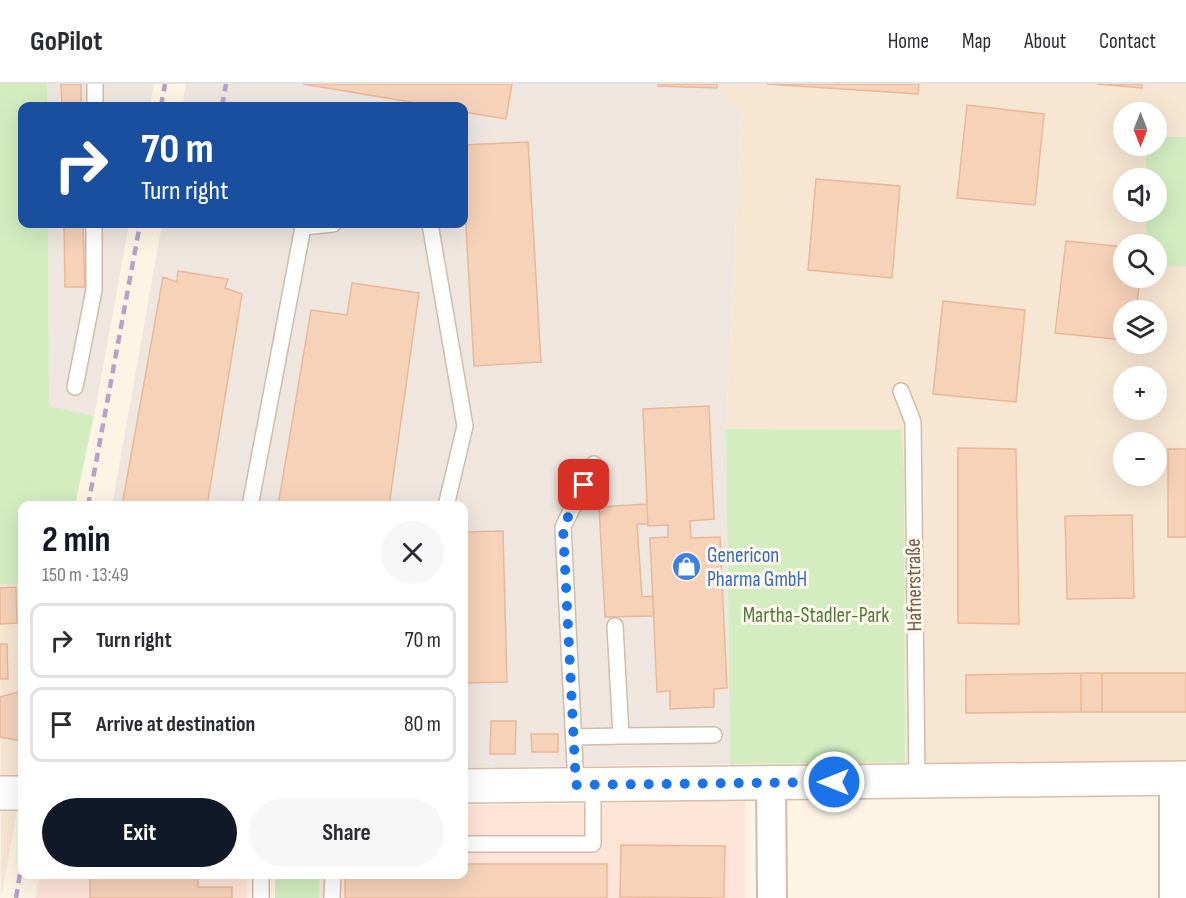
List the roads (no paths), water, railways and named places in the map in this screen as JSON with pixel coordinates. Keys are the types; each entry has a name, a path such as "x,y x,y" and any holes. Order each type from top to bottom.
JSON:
{"street":[{"path":"468,786 1180,778 1173,898"},
{"path":"771,783 772,898"},
{"path":"0,793 18,793"}],"lane":[{"path":"95,84 95,102"},
{"path":"75,387 94,290 94,228"},
{"path":"251,501 303,228"},
{"path":"431,228 465,426 447,501"},
{"name":"Hafnerstraße","path":"901,391 913,422 917,781"},
{"path":"468,844 593,844 574,737 563,527 594,464"},
{"path":"615,626 621,736"},
{"path":"574,737 714,735"},
{"path":"261,879 261,898"},
{"path":"332,898 333,879"}],"railway":[{"path":"162,102 165,84"},
{"path":"223,102 226,84"},
{"path":"89,501 139,228"},
{"path":"16,898 19,879"}],"place":[{"name":"Genericon Pharma GmbH","path":"686,567"}],"park label":[{"name":"Martha-Stadler-Park","path":"816,615"}]}
